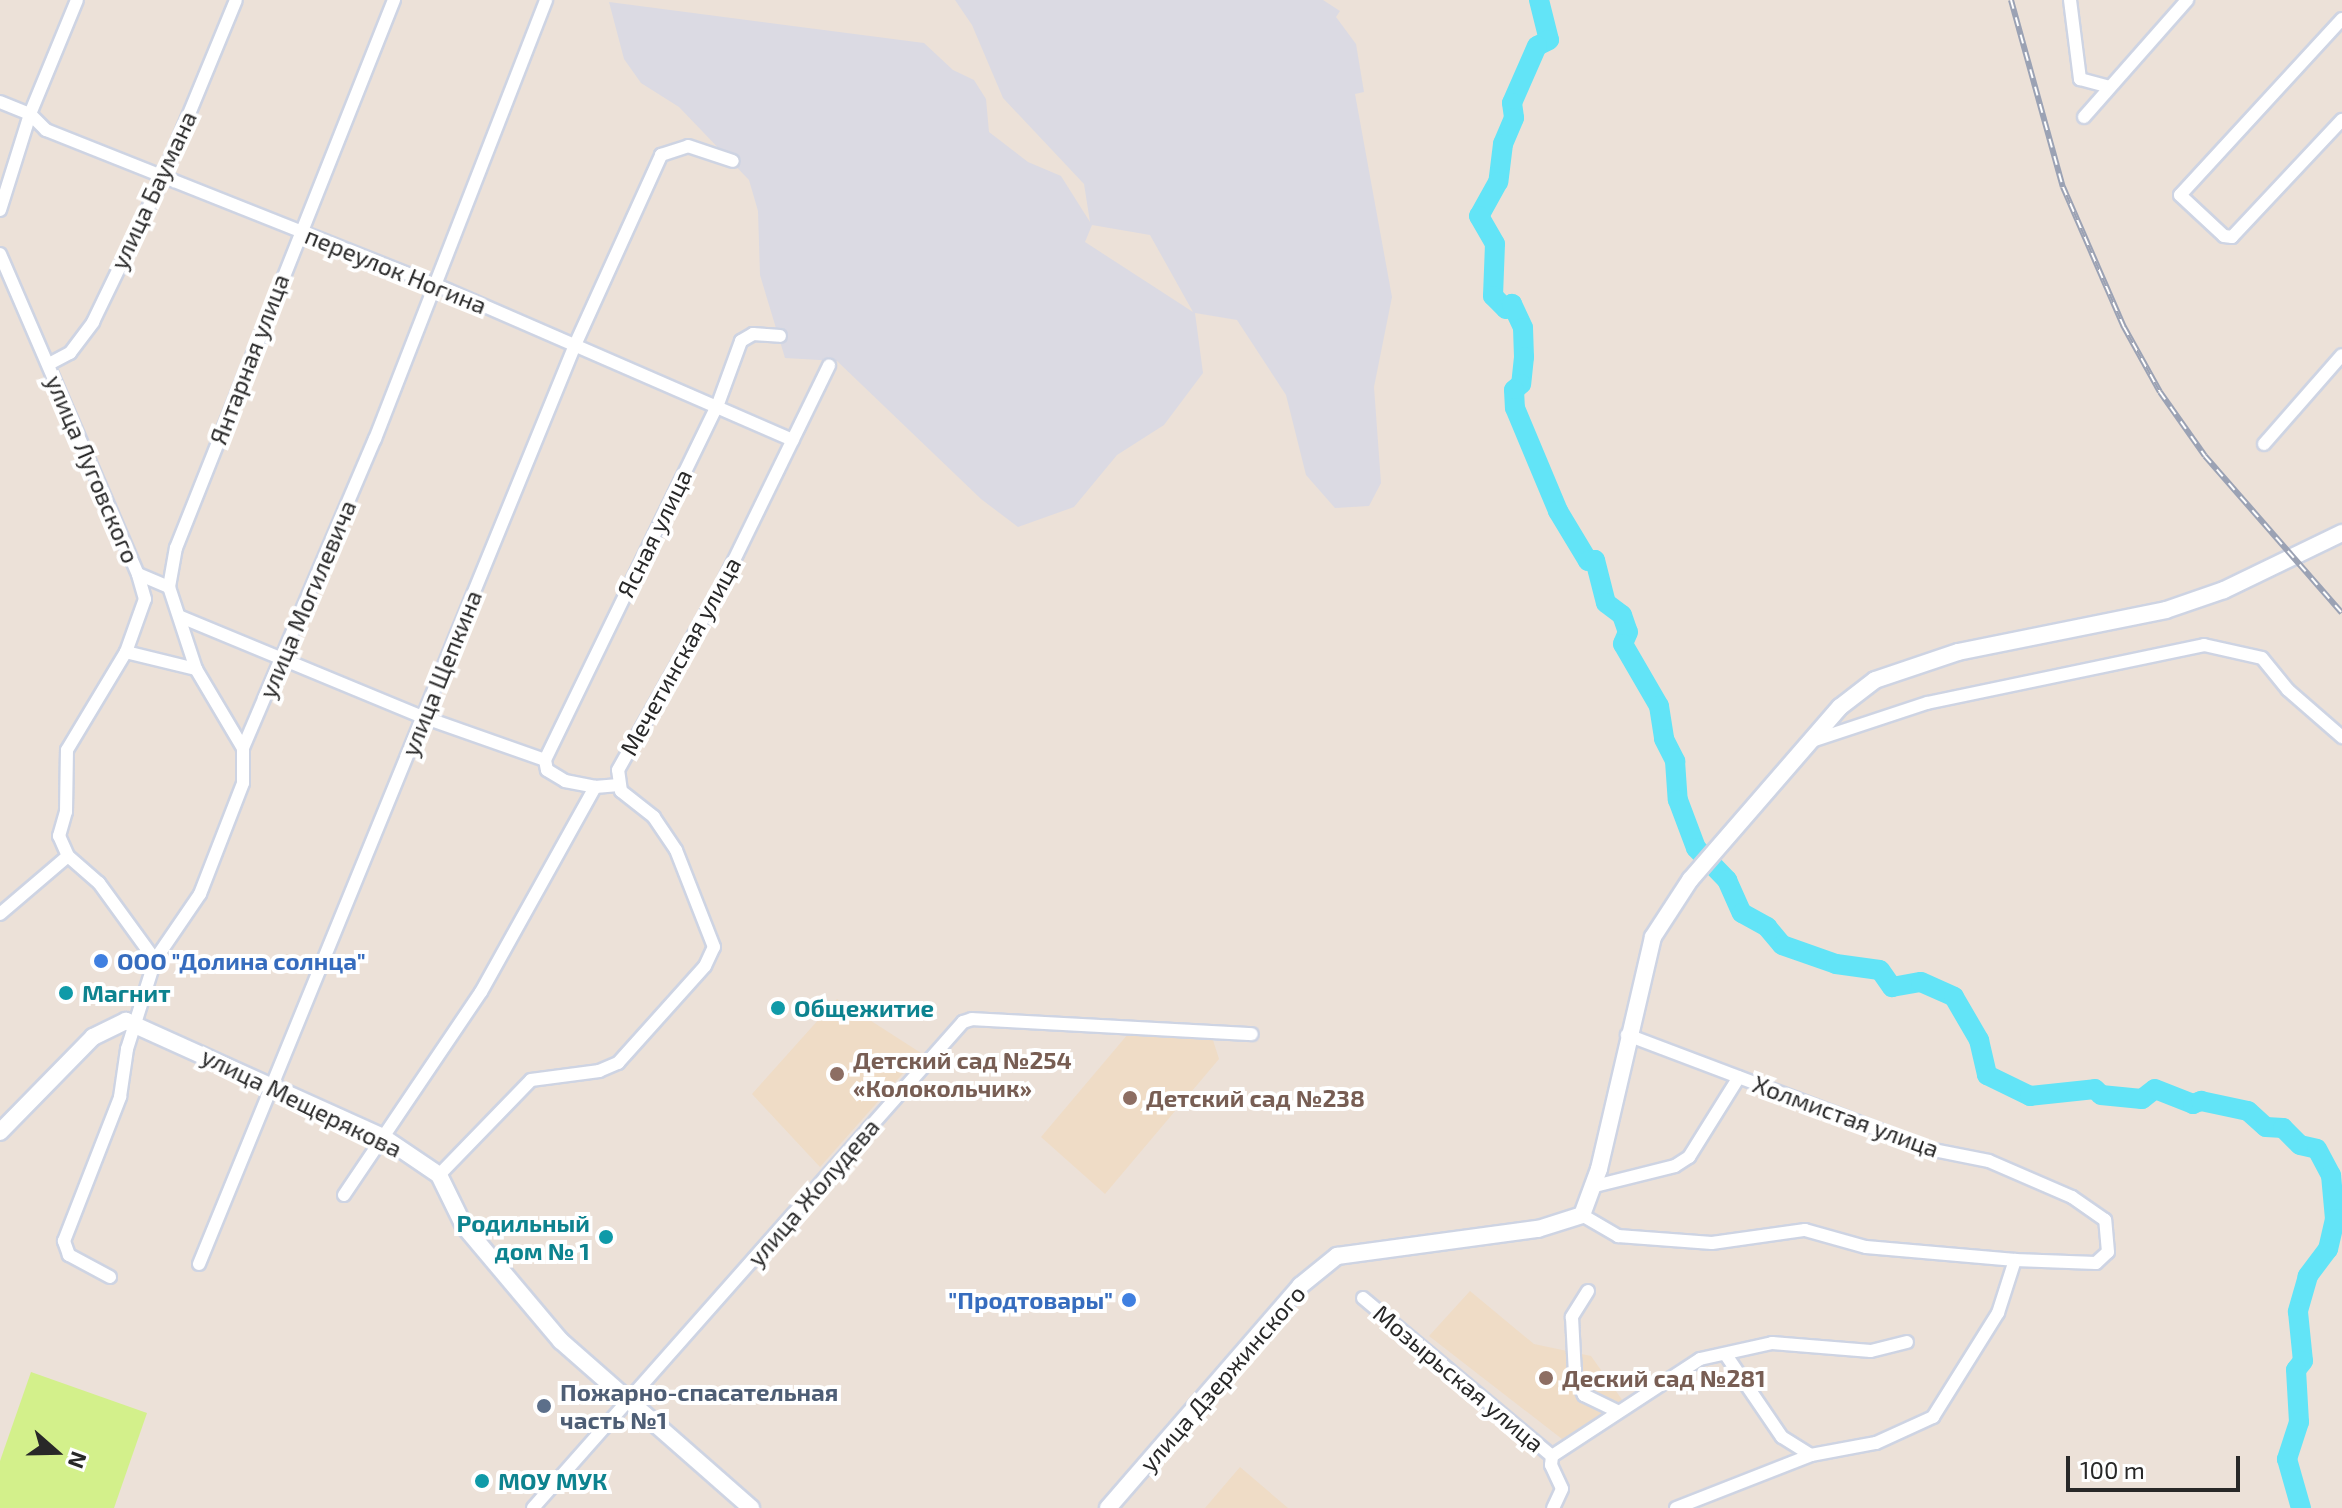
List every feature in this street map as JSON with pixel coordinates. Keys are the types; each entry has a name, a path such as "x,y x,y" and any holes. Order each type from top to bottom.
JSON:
{"street":[{"path":"0,210 30,114 77,0"},
{"name":"улица Баумана","path":"49,364 82,340 163,177 236,0"},
{"name":"Янтарная улица","path":"169,587 176,548 299,231 394,0"},
{"name":"улица Могилевича","path":"110,1277 69,1255 64,1241 120,1097 136,1023 155,960 200,894 243,783 243,748 283,659 436,285 546,0"},
{"path":"2070,0 2080,79 2109,87"},
{"path":"2084,117 2187,0"},
{"path":"2342,19 2180,195 2224,236 2232,237 2342,120"},
{"name":"переулок Ногина","path":"0,102 30,114 46,130 436,285 718,404 793,440"},
{"name":"улица Щепкина","path":"199,1264 270,1084 575,345 661,155 688,146 733,161"},
{"name":"улица Луговского","path":"0,254 138,574 169,587"},
{"name":"Ясная улица","path":"545,760 718,404 741,341 753,334 780,336"},
{"path":"2264,444 2342,355"},
{"name":"Мечетинская улица","path":"439,1175 531,1080 599,1071 618,1063 709,957 714,947 666,832 619,785 622,757 719,591 829,365"},
{"path":"1676,1508 1811,1455 1876,1443 1933,1417 1998,1313 2015,1260 1866,1247 1805,1230 1712,1243 1618,1236 1582,1215 1595,1186 1627,1035 1653,937 1690,880 1840,707 1875,680 1958,652 2166,610 2314,549 2342,533"},
{"path":"138,574 145,599 126,652 67,750 66,812 59,836 68,856 99,883 155,960"},
{"path":"169,587 196,669 243,748"},
{"path":"181,617 423,717 545,760 547,770 559,778 595,787 619,785"},
{"path":"1809,742 1927,703 2204,645 2262,658 2288,690 2342,737"},
{"path":"126,652 196,669"},
{"path":"344,1195 481,992 595,787"},
{"path":"0,914 68,856"},
{"name":"улица Жолудева","path":"533,1508 967,1020 1252,1034"},
{"path":"0,1132 93,1037 114,1024 136,1023"},
{"name":"улица Мещерякова","path":"136,1023 383,1137 439,1175 464,1226 500,1274 561,1341 751,1508"},
{"name":"Холмистая улица","path":"1627,1035 1929,1149 1989,1161 2072,1197 2105,1220 2108,1252 2096,1263 2015,1260"},
{"path":"1595,1186 1675,1166 1689,1157 1739,1077"},
{"name":"улица Дзержинского","path":"1108,1508 1300,1286 1337,1256 1538,1229 1582,1215"},
{"path":"1588,1291 1572,1317 1575,1375 1584,1395 1617,1411"},
{"name":"Мозырьская улица","path":"1363,1298 1552,1456 1700,1359 1772,1343 1871,1351 1907,1342"},
{"path":"1726,1355 1782,1437 1811,1455"},
{"path":"1552,1456 1551,1465 1562,1489 1553,1508"}],"shaded area":[{"path":"955,0 1323,0 1340,11 1336,17 1356,44 1364,92 1355,94 1392,297 1374,387 1381,483 1369,506 1335,508 1306,475 1286,395 1237,320 1195,313 1203,373 1164,425 1117,455 1074,507 1018,527 981,499 837,361 785,358 760,275 758,211 749,180 679,107 641,83 624,59 609,2 924,43 953,70 974,80 986,99 989,132 1028,162 1061,176 1090,222 1084,184 1003,98 972,25","holes":["1092,225 1150,235 1193,312 1085,242"]},
{"name":"Детский сад №254 «Колокольчик»","path":"837,999 921,1053 820,1167 752,1094"},
{"name":"Детский сад №238","path":"1128,1034 1213,1040 1219,1059 1105,1194 1041,1137"},
{"name":"Деский сад №281","path":"1470,1291 1534,1344 1591,1356 1623,1401 1571,1446 1429,1336"},
{"path":"1240,1467 1288,1508 1205,1508"}],"green space":[{"path":"31,1372 147,1413 114,1508 0,1508 0,1461"}],"waterway":[{"path":"1539,0 1549,40 1537,46 1512,103 1514,118 1503,144 1498,182 1479,216 1495,244 1493,296 1506,309 1512,304 1523,328 1524,357 1521,384 1514,390 1515,408 1558,511 1588,561 1595,560 1606,603 1622,615 1628,632 1623,644 1659,706 1664,739 1675,761 1678,800 1696,848 1727,880 1742,913 1767,927 1782,945 1836,964 1880,970 1892,987 1921,982 1954,997 1979,1040 1987,1075 2030,1096 2095,1089 2101,1095 2142,1099 2155,1089 2193,1104 2201,1101 2248,1111 2266,1127 2283,1128 2300,1145 2317,1149 2331,1175 2335,1219 2328,1249 2308,1276 2298,1312 2303,1361 2296,1370 2299,1422 2287,1459 2301,1508"}],"railway":[{"path":"2011,0 2063,187 2124,327 2160,392 2205,456 2342,613"}],"place":[{"name":"ООО \"Долина солнца\"","path":"101,961"},
{"name":"Магнит","path":"66,993"},
{"name":"Общежитие","path":"778,1008"},
{"name":"Детский сад №254 «Колокольчик»","path":"837,1074"},
{"name":"Детский сад №238","path":"1130,1098"},
{"name":"Родильный дом № 1","path":"606,1237"},
{"name":"\"Продтовары\"","path":"1129,1300"},
{"name":"Деский сад №281","path":"1546,1378"},
{"name":"Пожарно-спасательная часть №1","path":"544,1406"},
{"name":"МОУ МУК","path":"482,1481"}]}
